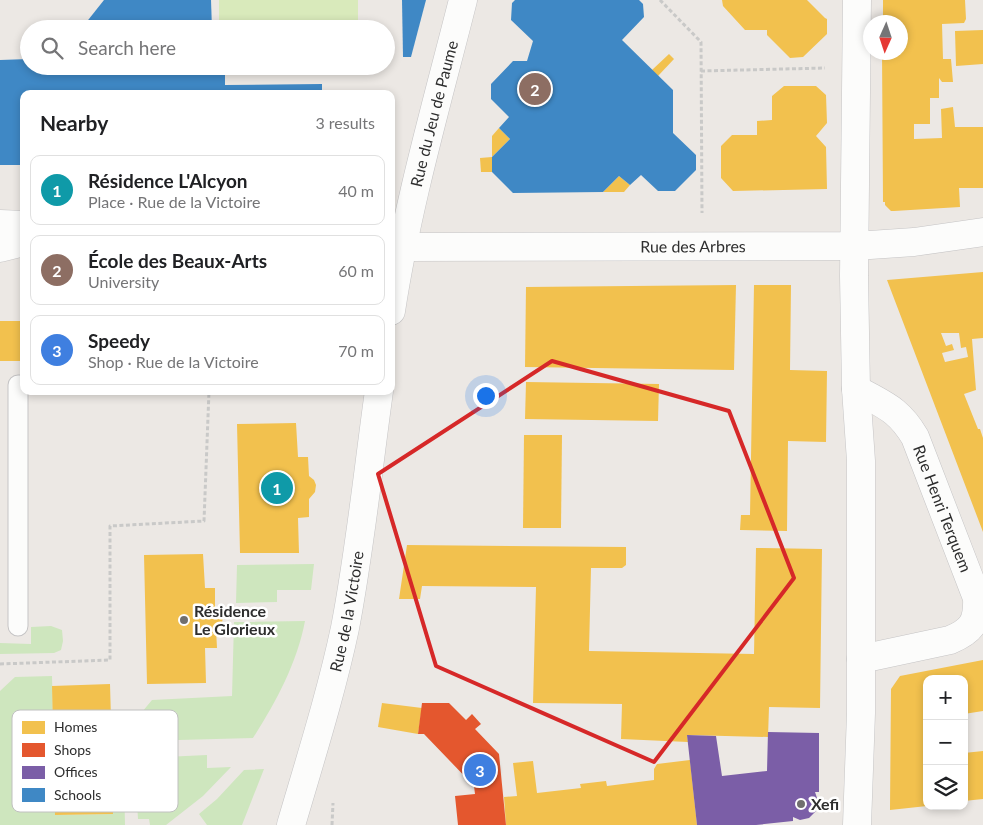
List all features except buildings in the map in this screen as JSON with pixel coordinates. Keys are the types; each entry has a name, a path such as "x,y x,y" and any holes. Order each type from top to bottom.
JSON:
{"street":[{"name":"Rue du Jeu de Paume","path":"400,233 463,0"},
{"path":"857,0 856,389 861,461 861,713 857,825"},
{"path":"0,224 20,225"},
{"name":"Rue des Arbres","path":"400,233 703,246 855,246 914,242 983,232"},
{"path":"395,276 400,233"},
{"path":"0,248 20,243"},
{"name":"Rue Henri Terquem","path":"856,389 898,414 907,424 915,438 977,598 976,619 972,626 962,635 950,640 861,658"},
{"name":"Rue de la Victoire","path":"291,825 326,706 352,591 378,395"}],"lane":[{"path":"18,626 18,385 20,385"}],"path":[{"path":"660,0 701,42 703,246"},
{"path":"701,71 856,67"},
{"path":"0,664 110,660 110,526 204,521 209,395"}],"highlighted area":[{"path":"552,361 729,411 794,578 654,762 436,666 378,474"}],"green space":[{"path":"219,0 358,0 358,20 219,20"},
{"path":"314,564 311,590 277,590 277,602 236,603 237,565"},
{"path":"305,621 297,652 285,682 253,738 178,740 178,710 144,710 152,700 232,696 234,622"},
{"path":"51,626 62,630 63,641 61,650 54,653 0,654 0,643 31,644 31,627"},
{"path":"52,676 53,710 12,710 12,812 55,812 55,815 125,812 125,825 0,825 0,691 15,677"},
{"path":"207,755 207,768 231,767 203,796 166,825 150,825 149,819 138,819 138,812 178,812 178,756"},
{"path":"264,769 242,825 207,825 199,814 217,799 244,770"}],"place":[{"name":"École des Beaux-Arts","path":"535,89"},
{"name":"Résidence L'Alcyon","path":"277,488"},
{"name":"Résidence Le Glorieux","path":"184,620"},
{"name":"Speedy","path":"480,770"},
{"name":"Xefi","path":"801,804"}]}
